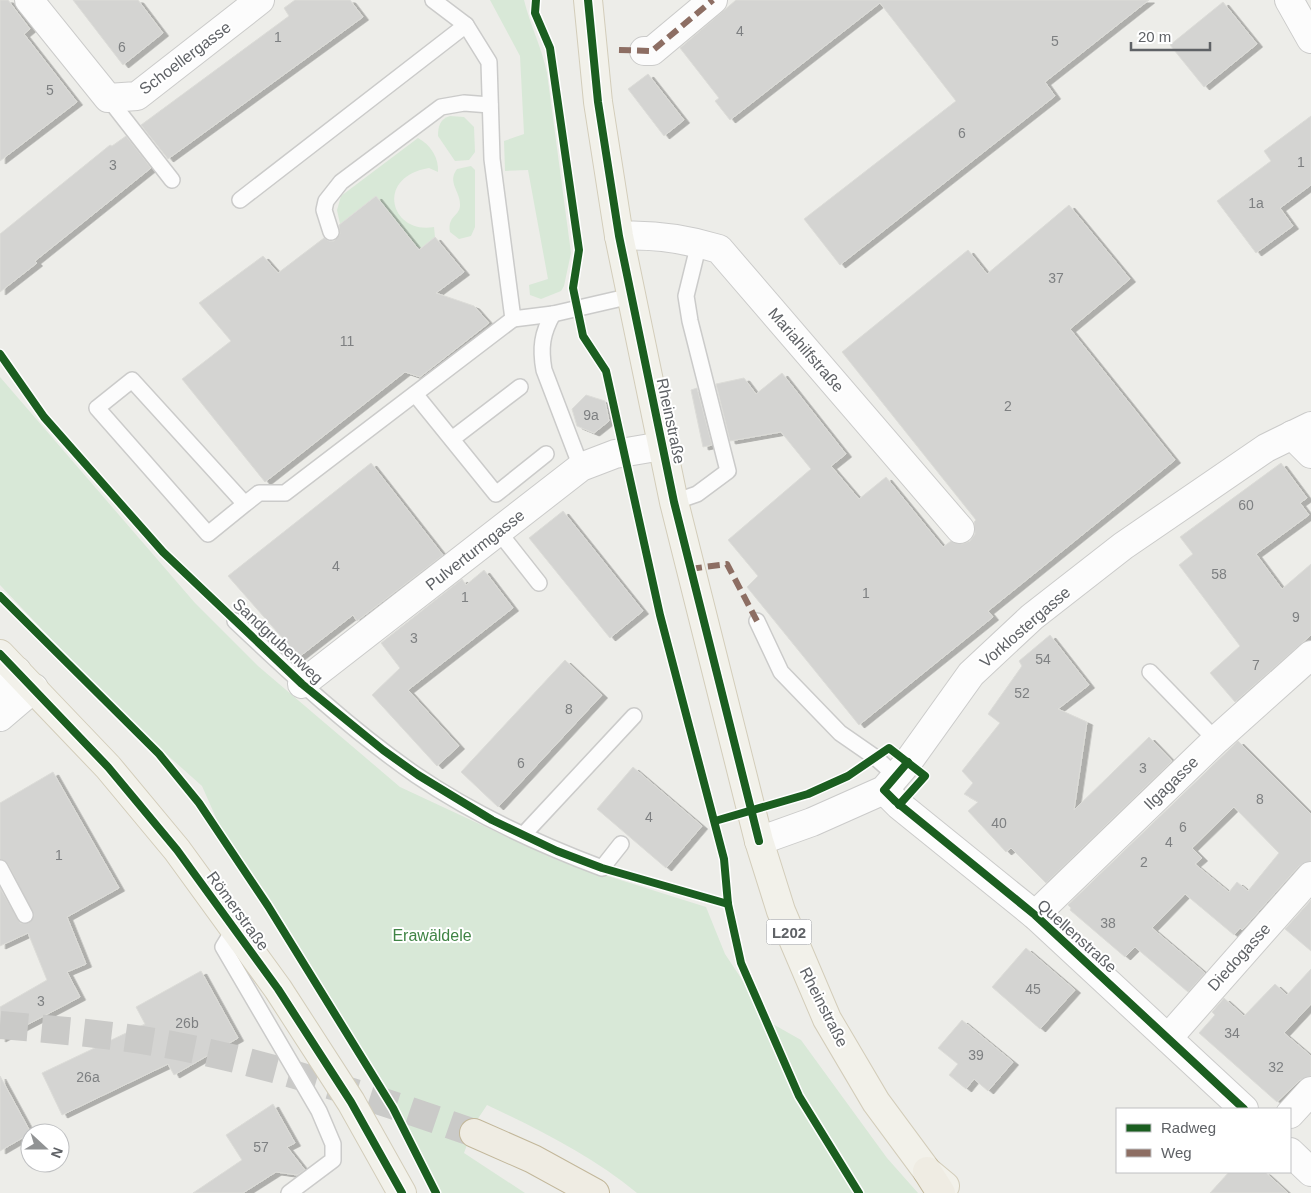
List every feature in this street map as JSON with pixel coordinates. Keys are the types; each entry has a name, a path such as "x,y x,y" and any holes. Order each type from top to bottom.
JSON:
{"highway":[{"path":"474,1133 533,1159 595,1193"}],"main road":[{"name":"Rheinstraße","path":"588,0 598,102 619,236 674,502 759,841 781,911 827,1020 876,1102 934,1182 954,1193"},
{"name":"Römerstraße","path":"13,675 108,766 177,850 278,989 352,1102 402,1193"}],"street":[{"path":"29,0 108,98"},
{"name":"Schoellergasse","path":"108,98 137,96 260,0"},
{"path":"644,51 652,51 713,0"},
{"path":"1289,0 1311,39"},
{"name":"Mariahilfstraße","path":"619,236 652,234 719,249 960,529"},
{"path":"1302,430 1311,454"},
{"name":"Vorklostergasse","path":"759,841 812,822 890,783 971,674 1032,617 1124,546 1266,448 1302,430"},
{"name":"Pulverturmgasse","path":"302,684 581,467 615,454 662,446"},
{"name":"Ilgagasse","path":"1035,915 1216,740 1311,655"},
{"path":"0,717 13,675"},
{"name":"Quellenstraße","path":"890,783 899,805 1035,915 1243,1108"},
{"name":"Diedogasse","path":"1168,1038 1311,876"},
{"path":"1291,1113 1311,1091"},
{"path":"1291,1153 1311,1172"}],"lane":[{"path":"433,0 466,24 489,62 492,159 513,319"},
{"path":"240,200 466,24"},
{"path":"108,98 172,180"},
{"path":"331,232 326,219 326,201 341,182 441,107 464,104 490,105"},
{"path":"674,502 697,494 728,471 690,321 686,296 698,243"},
{"path":"245,504 132,380 97,408 208,534 260,493 285,493 513,319 553,314 632,296"},
{"path":"553,314 545,328 542,355 544,370 581,467"},
{"path":"452,439 520,387"},
{"path":"415,394 496,494 546,454"},
{"path":"498,531 539,583"},
{"name":"Sandgrubenweg","path":"235,620 302,684 383,750 418,776 492,820 557,851 602,868 621,844"},
{"path":"757,621 781,672 840,733 876,758 890,783"},
{"path":"1150,672 1216,740"},
{"path":"524,834 634,716"},
{"path":"0,868 25,914"},
{"name":"Römerstraße","path":"234,929 222,947 319,1111 333,1144 333,1160 289,1193"}],"green space":[{"path":"490,0 524,0 547,73 571,253 564,286 561,291 541,299 530,295 529,285 548,279 528,170 505,171 504,141 524,134 520,56"},
{"path":"450,116 464,117 474,127 475,152 469,160 455,161 438,136 440,123"},
{"path":"418,138 427,144 436,157 438,172 429,168 412,173 401,182 395,193 395,204 399,214 407,222 419,227 434,227 435,237 421,248 417,247 376,196 340,224 337,210 341,196"},
{"path":"471,166 475,170 475,227 471,236 459,239 450,232 450,222 460,208 453,178 457,169"},
{"name":"Erawäldele","path":"0,377 195,603 258,666 400,787 557,860 706,907 725,954 771,1023 801,1040 887,1158 918,1193 637,1193 584,1155 487,1105 475,1123 464,1153 525,1193 440,1193 405,1123 267,894 221,829 202,786 128,720 0,585"}],"building":[{"path":"0,0 8,0 30,29 24,34 77,102 0,161"},
{"path":"73,0 138,0 163,33 123,65"},
{"path":"295,0 350,0 363,17 168,159 141,125 289,16 284,8"},
{"path":"736,0 1149,0 1045,82 1055,96 840,265 804,219 956,101 880,3 730,120 715,101 719,98 680,48"},
{"path":"1223,2 1257,44 1204,87 1170,45"},
{"path":"648,74 684,120 664,136 628,89"},
{"path":"1311,116 1311,185 1280,208 1293,226 1256,253 1217,201 1271,161 1264,151"},
{"path":"126,136 151,168 35,261 37,263 0,292 0,234 110,145 112,146"},
{"path":"376,196 419,250 435,237 464,272 436,293 474,306 489,323 420,377 405,372 265,482 182,379 231,341 199,303 263,256 278,273 324,238 334,241 340,234 339,225"},
{"path":"1069,205 1130,279 1070,329 1175,460 988,611 993,617 859,725 747,587 758,576 728,540 811,469 781,432 730,441 716,384 744,378 756,394 782,373 846,454 831,466 859,499 886,477 943,547 951,541 962,544 970,541 975,534 974,522 976,520 842,352 968,250 987,274"},
{"path":"697,388 712,445 703,447 691,390"},
{"path":"586,395 605,401 609,421 594,433 577,426 572,409"},
{"path":"371,463 443,555 357,621 353,615 299,657 228,576"},
{"path":"1281,463 1307,498 1300,503 1309,515 1256,554 1282,589 1311,564 1311,635 1235,702 1210,673 1240,646 1179,565 1193,554 1180,537"},
{"path":"563,511 643,611 610,638 529,538"},
{"path":"484,570 513,608 408,690 459,746 437,766 372,695 400,668 381,643 462,579 466,585"},
{"path":"1050,635 1089,685 1058,709 1087,722 1074,810 1149,737 1172,761 1046,883 1011,848 1006,852 968,811 978,802 964,794 973,783 962,771 1000,723 988,714 1022,666 1019,661"},
{"path":"565,660 602,695 498,807 461,772"},
{"path":"1238,741 1311,814 1311,861 1299,866 1242,930 1240,928 1234,935 1185,894 1152,928 1205,973 1188,992 1135,947 1125,957 1070,910 1071,908 1068,905","holes":["1234,807 1279,853 1248,891 1237,882 1229,892 1195,864 1202,858 1192,848"]},
{"path":"633,767 702,826 666,868 597,809"},
{"path":"53,772 119,888 67,917 86,964 67,972 80,997 0,1039 0,1007 47,980 28,933 0,946 0,888 20,923 29,923 34,915 8,864 0,859 0,803"},
{"path":"1311,900 1311,951 1285,929"},
{"path":"1026,948 1075,990 1040,1029 992,987"},
{"path":"1311,969 1311,1004 1284,1033 1311,1056 1311,1076 1300,1080 1277,1102 1199,1033 1215,1015 1212,1012 1224,998 1244,1016 1275,984 1287,995"},
{"path":"201,971 238,1038 174,1075 168,1064 62,1115 42,1073 145,1024 136,1007"},
{"path":"962,1020 1013,1062 988,1091 974,1079 966,1089 949,1075 958,1064 938,1048"},
{"path":"0,1076 26,1123 20,1123 20,1139 0,1151"},
{"path":"273,1104 295,1143 287,1147 305,1170 297,1175 276,1172 243,1193 193,1193 242,1160 226,1135"},
{"path":"1228,1173 1266,1173 1288,1193 1210,1193"}],"tunnel":[{"path":"0,1025 133,1039 215,1054 327,1084 474,1133"}],"marked path":[{"path":"619,50 652,51 713,0"},
{"path":"690,569 727,564 757,621"}],"cycle path":[{"path":"536,0 535,13 550,48 579,250 573,288 583,336 606,371 660,615 724,859 728,904 741,963 799,1096 859,1193"},
{"path":"588,0 598,102 619,236 674,502 759,841"},
{"path":"0,354 44,417 163,552 302,684 383,750 418,775 492,820 557,851 602,868 728,904"},
{"path":"0,596 159,754 199,803 268,906 393,1108 436,1193"},
{"path":"0,654 108,767 177,850 278,989 351,1102 402,1193"},
{"path":"715,821 808,794 848,776 889,748 925,776 899,805"},
{"path":"908,762 884,790 1035,915 1243,1108"}]}
